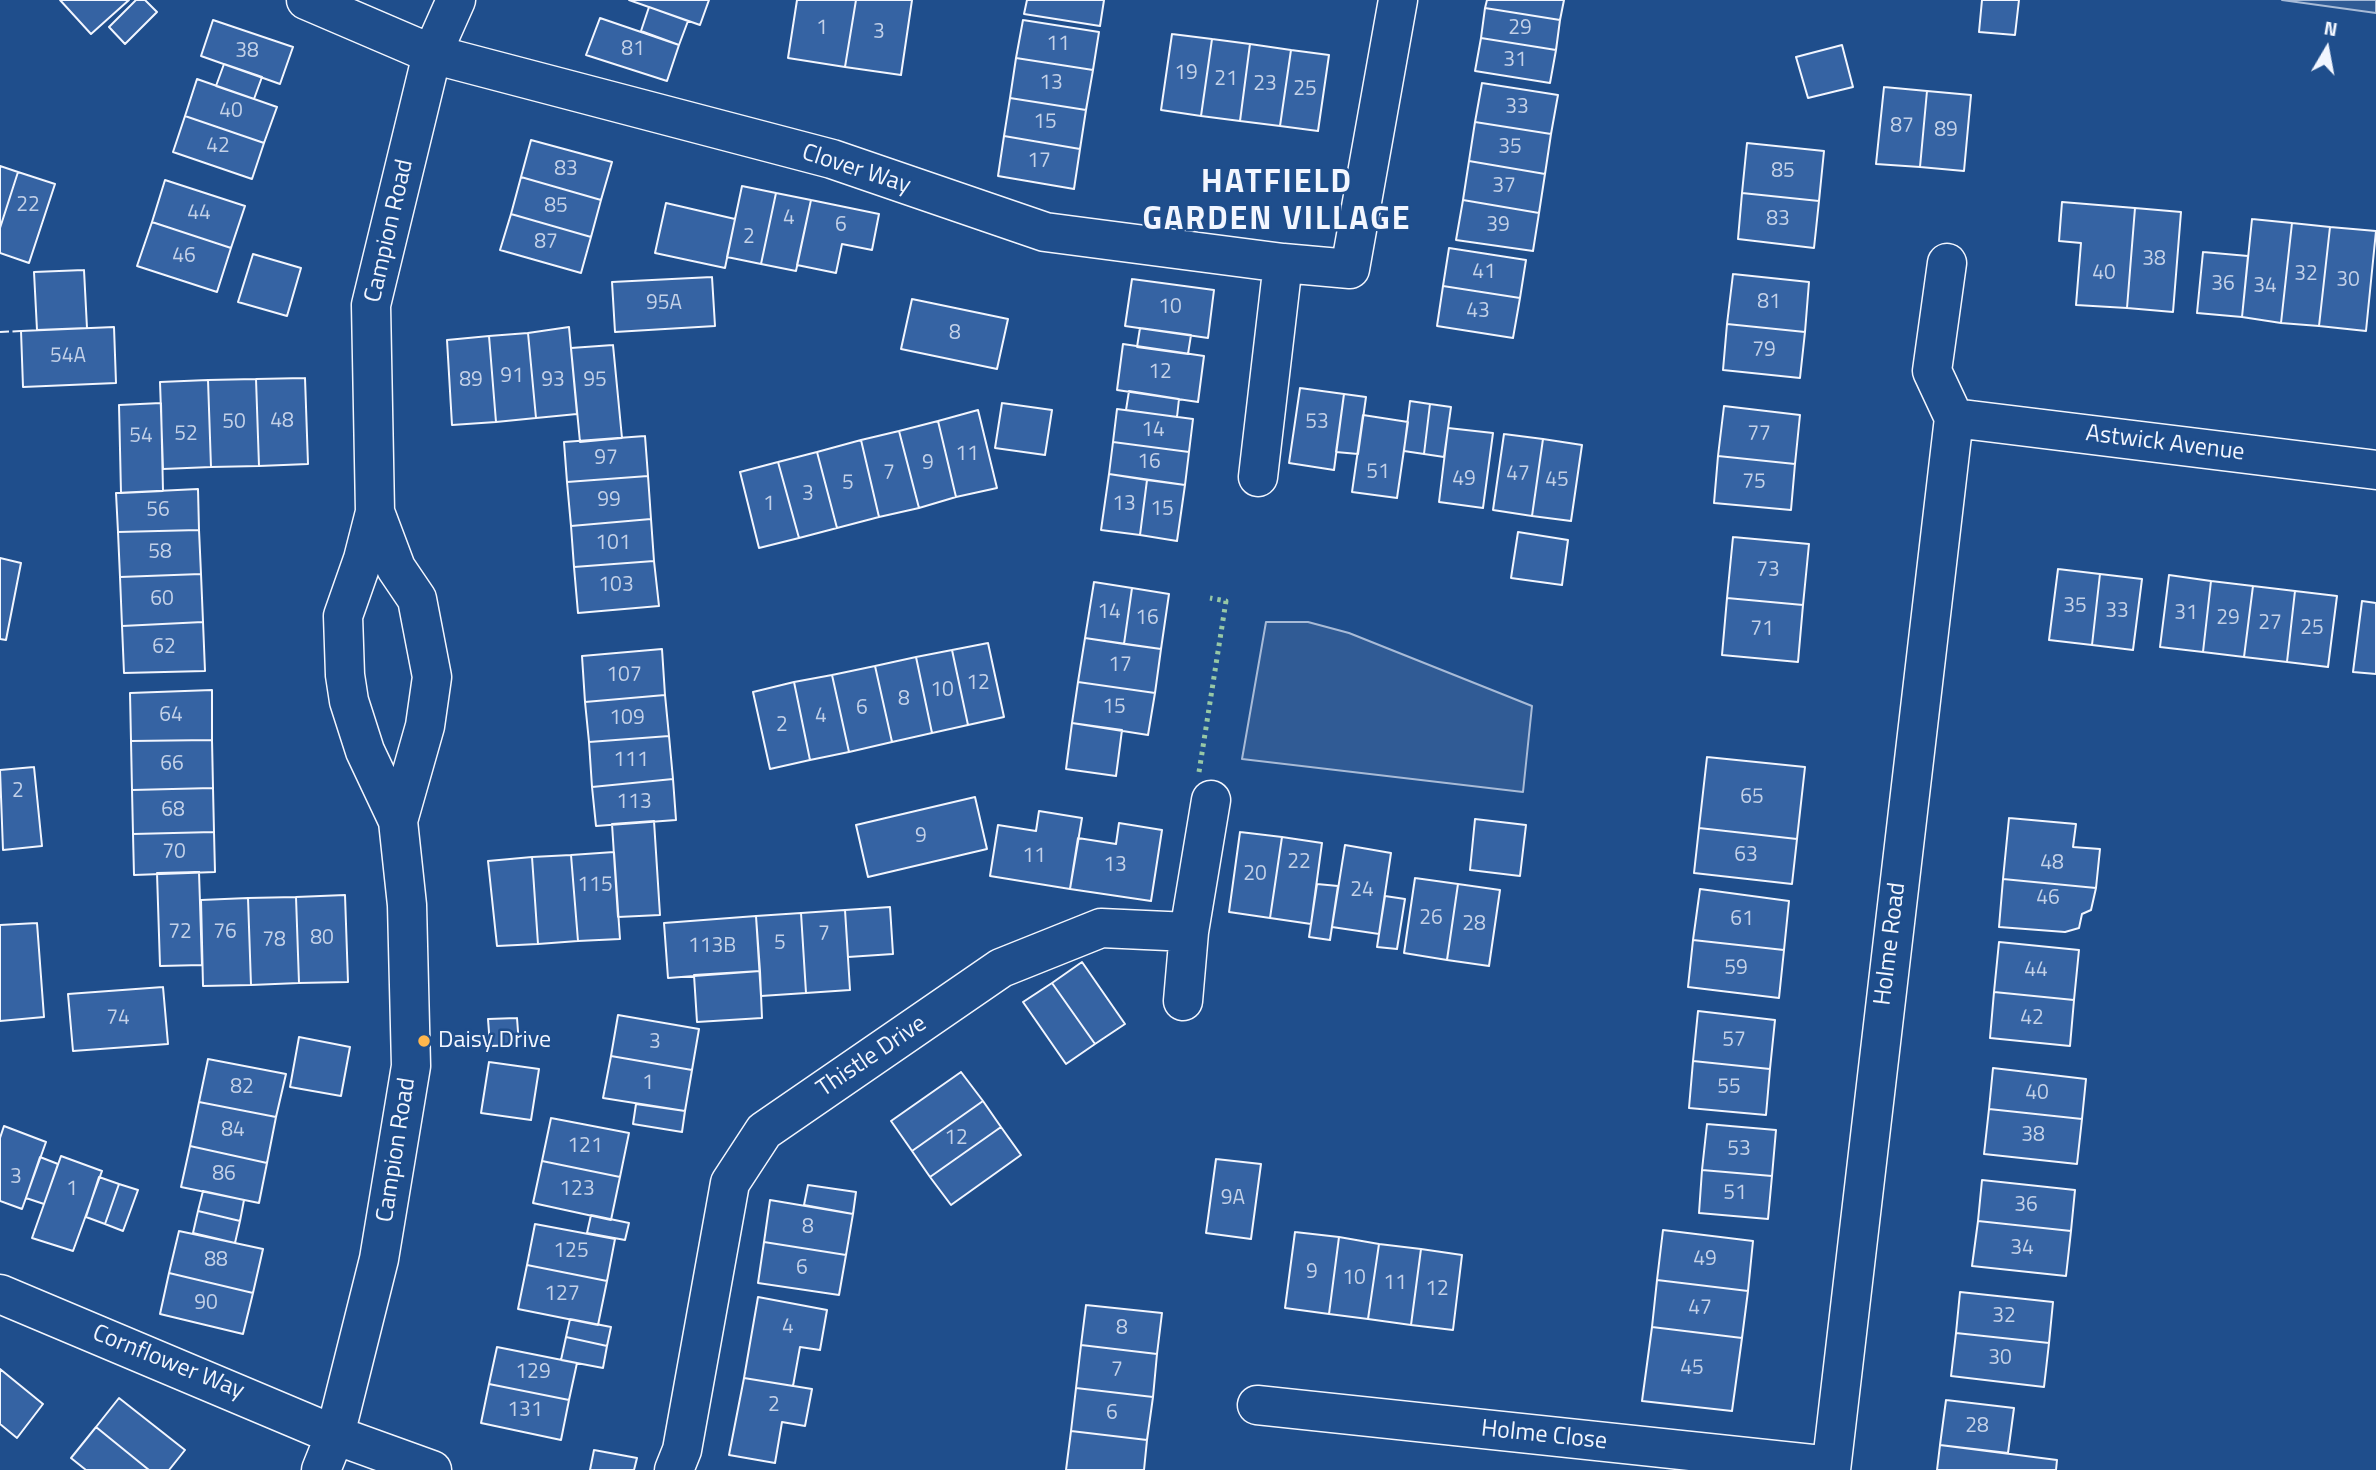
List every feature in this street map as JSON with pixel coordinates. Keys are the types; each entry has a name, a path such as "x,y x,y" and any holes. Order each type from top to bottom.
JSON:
{"street":[{"name":"Clover Way","path":"306,0 432,54 832,159 1045,232 1283,264 1350,269 1398,0"},
{"name":"Campion Road","path":"321,1470 335,1435 379,1259 411,1066 407,905 398,821 365,751 349,701 345,675 344,616 375,512 371,305 432,54 456,0"},
{"path":"1947,263 1932,371 1954,418"},
{"path":"1258,477 1283,264"},
{"name":"Astwick Avenue","path":"1954,418 2376,470"},
{"name":"Holme Road","path":"1831,1468 1954,418"},
{"name":"Campion Road","path":"375,512 396,568 417,599 432,677 425,726 398,821"},
{"path":"1183,1001 1189,932 1211,800"},
{"name":"Thistle Drive","path":"674,1470 682,1450 730,1183 764,1131 1002,968 1101,928 1189,932"},
{"name":"Cornflower Way","path":"0,1294 335,1435"},
{"name":"Holme Close","path":"1257,1405 1831,1468"},
{"path":"335,1435 432,1470"}],"shaded area":[{"path":"2282,0 2376,0 2376,13"},
{"path":"1266,622 1308,622 1349,633 1532,706 1523,792 1242,759"}],"building":[{"path":"60,0 129,0 91,34"},
{"path":"136,0 145,0 157,12 125,44 109,27"},
{"path":"629,0 709,0 700,25"},
{"path":"797,0 856,0 845,67 788,58"},
{"path":"856,0 912,0 901,75 845,67"},
{"path":"1027,0 1104,0 1100,26 1024,14"},
{"path":"1487,0 1564,0 1560,20 1485,8"},
{"path":"1982,0 2019,0 2015,35 1979,32"},
{"path":"649,7 688,21 679,45 641,31"},
{"path":"1485,8 1560,20 1556,50 1481,38"},
{"path":"600,18 679,45 667,81 586,55"},
{"path":"213,20 293,47 280,84 201,56"},
{"path":"1023,20 1099,32 1093,70 1016,58"},
{"path":"1172,34 1212,39 1201,116 1161,110"},
{"path":"1481,38 1556,50 1550,83 1475,71"},
{"path":"1212,39 1250,44 1240,121 1201,116"},
{"path":"1250,44 1291,50 1280,126 1240,121"},
{"path":"1842,45 1853,87 1808,98 1796,57"},
{"path":"1291,50 1329,55 1318,131 1280,126"},
{"path":"1016,58 1093,70 1086,110 1010,98"},
{"path":"224,64 262,77 254,99 216,86"},
{"path":"197,79 277,107 264,143 185,116"},
{"path":"1482,83 1558,95 1551,134 1475,122"},
{"path":"1884,87 1927,91 1920,167 1876,164"},
{"path":"1927,91 1971,95 1964,171 1920,167"},
{"path":"1010,98 1086,110 1080,149 1004,136"},
{"path":"185,116 264,143 252,179 173,152"},
{"path":"1475,122 1551,134 1545,174 1469,161"},
{"path":"1004,136 1080,149 1074,189 998,176"},
{"path":"531,140 612,162 601,200 521,177"},
{"path":"1747,143 1824,151 1819,201 1742,193"},
{"path":"1469,161 1545,174 1539,213 1463,200"},
{"path":"0,166 18,172 0,228"},
{"path":"18,172 55,184 29,263 0,253 0,228"},
{"path":"521,177 601,200 591,237 511,214"},
{"path":"165,180 245,206 231,248 152,222"},
{"path":"742,186 776,193 761,264 727,257"},
{"path":"776,193 811,200 796,271 761,264"},
{"path":"1742,193 1819,201 1814,248 1738,239"},
{"path":"811,200 879,214 872,250 842,244 836,273 797,265"},
{"path":"1463,200 1539,213 1533,251 1456,240"},
{"path":"2062,202 2135,208 2127,308 2076,305 2081,243 2059,241"},
{"path":"666,203 735,219 725,268 655,253"},
{"path":"2135,208 2181,212 2173,312 2127,308"},
{"path":"511,214 591,237 581,273 500,250"},
{"path":"2252,219 2292,223 2281,323 2242,317"},
{"path":"152,222 231,248 217,292 137,266"},
{"path":"2292,223 2330,227 2319,326 2281,323"},
{"path":"2330,227 2376,231 2366,331 2319,326"},
{"path":"1449,248 1526,260 1520,298 1443,286"},
{"path":"2203,252 2248,256 2242,317 2197,313"},
{"path":"253,254 301,268 287,316 238,302"},
{"path":"84,270 87,328 37,330 34,272"},
{"path":"1733,274 1809,282 1805,332 1727,324"},
{"path":"712,277 715,326 615,332 612,282"},
{"path":"1132,279 1214,290 1208,338 1125,326"},
{"path":"1443,286 1520,298 1513,338 1437,326"},
{"path":"912,299 1008,319 997,369 901,349"},
{"path":"1727,324 1805,332 1800,378 1723,370"},
{"path":"114,327 116,383 23,387 21,331"},
{"path":"569,327 577,414 536,418 528,333"},
{"path":"1140,328 1191,335 1188,354 1137,347"},
{"path":"528,333 536,418 496,422 489,336"},
{"path":"489,336 496,422 452,425 447,340"},
{"path":"1123,344 1204,356 1198,402 1117,390"},
{"path":"613,345 622,438 580,442 571,348"},
{"path":"305,378 308,464 259,466 256,379"},
{"path":"256,379 259,466 211,467 208,380"},
{"path":"208,380 211,467 163,469 160,382"},
{"path":"1300,388 1344,394 1334,470 1289,463"},
{"path":"1129,391 1179,399 1177,417 1126,410"},
{"path":"1344,394 1366,397 1358,454 1336,452"},
{"path":"1410,401 1430,404 1424,454 1404,451"},
{"path":"161,403 163,491 121,493 119,405"},
{"path":"1002,403 1052,410 1045,455 995,448"},
{"path":"1430,404 1451,407 1444,457 1424,454"},
{"path":"1724,406 1800,415 1795,464 1718,456"},
{"path":"1117,409 1193,419 1189,452 1113,442"},
{"path":"978,410 997,488 956,497 938,421"},
{"path":"1363,415 1408,422 1397,498 1352,492"},
{"path":"938,421 956,497 919,508 899,431"},
{"path":"1448,428 1493,433 1483,508 1439,502"},
{"path":"899,431 919,508 879,517 861,440"},
{"path":"1504,434 1543,439 1532,516 1493,510"},
{"path":"645,436 648,476 567,482 564,442"},
{"path":"1543,439 1582,445 1571,521 1532,516"},
{"path":"861,440 879,517 837,528 817,452"},
{"path":"1113,442 1189,452 1185,485 1109,474"},
{"path":"817,452 837,528 799,538 778,462"},
{"path":"1718,456 1795,464 1791,510 1714,503"},
{"path":"778,462 799,538 759,548 740,472"},
{"path":"1109,474 1147,480 1140,535 1101,530"},
{"path":"648,476 651,519 571,526 567,482"},
{"path":"1147,480 1185,485 1177,541 1140,535"},
{"path":"198,489 199,530 118,532 116,493"},
{"path":"651,519 654,561 574,567 571,526"},
{"path":"199,530 201,574 120,577 118,532"},
{"path":"1518,532 1568,540 1562,585 1511,578"},
{"path":"1733,537 1809,544 1803,605 1727,598"},
{"path":"0,558 21,563 6,640 0,639"},
{"path":"654,561 659,606 578,613 574,567"},
{"path":"2058,569 2100,574 2092,645 2049,640"},
{"path":"201,574 203,622 122,626 120,577"},
{"path":"2100,574 2142,579 2133,650 2092,645"},
{"path":"2169,575 2211,581 2203,652 2160,647"},
{"path":"2211,581 2253,586 2244,657 2203,652"},
{"path":"1094,582 1132,588 1124,644 1085,638"},
{"path":"2253,586 2295,591 2287,662 2244,657"},
{"path":"1132,588 1169,594 1161,649 1124,644"},
{"path":"2295,591 2337,596 2328,667 2287,662"},
{"path":"1727,598 1803,605 1798,662 1722,655"},
{"path":"2362,601 2376,603 2376,674 2353,672"},
{"path":"203,622 205,671 124,673 122,626"},
{"path":"1085,638 1161,649 1155,693 1078,682"},
{"path":"988,643 1004,717 968,725 952,650"},
{"path":"662,649 665,695 585,702 582,656"},
{"path":"952,650 968,725 932,733 916,657"},
{"path":"916,657 932,733 892,742 875,666"},
{"path":"875,666 892,742 849,752 832,675"},
{"path":"832,675 849,752 810,760 794,682"},
{"path":"794,682 810,760 770,769 753,692"},
{"path":"1078,682 1155,693 1148,735 1072,723"},
{"path":"212,690 212,740 131,741 130,693"},
{"path":"665,695 669,736 589,742 585,702"},
{"path":"1072,723 1122,730 1116,776 1066,769"},
{"path":"669,736 673,779 592,787 589,742"},
{"path":"212,740 213,788 132,790 131,741"},
{"path":"1707,757 1805,767 1797,839 1699,828"},
{"path":"34,767 42,846 3,850 0,770"},
{"path":"673,779 676,820 596,826 592,787"},
{"path":"213,788 214,832 133,834 132,790"},
{"path":"975,797 987,849 868,877 856,825"},
{"path":"1039,811 1082,818 1070,889 990,876 998,825 1036,831"},
{"path":"2009,818 2076,824 2073,847 2100,849 2096,888 2003,879"},
{"path":"1475,819 1526,825 1520,876 1470,870"},
{"path":"654,821 660,915 618,917 612,824"},
{"path":"1119,823 1162,830 1151,901 1070,889 1078,838 1116,844"},
{"path":"1699,828 1797,839 1792,884 1694,873"},
{"path":"214,832 215,872 134,875 133,834"},
{"path":"1240,832 1282,837 1270,918 1229,912"},
{"path":"1282,837 1322,843 1311,924 1270,918"},
{"path":"1345,845 1391,853 1379,934 1332,927"},
{"path":"614,852 620,939 578,941 571,855"},
{"path":"571,855 578,941 538,944 532,857"},
{"path":"532,857 538,944 497,946 488,861"},
{"path":"199,872 202,965 160,966 157,873"},
{"path":"1415,878 1458,884 1447,960 1404,953"},
{"path":"2003,879 2096,888 2091,910 2082,914 2079,928 2065,932 1999,927"},
{"path":"1317,884 1338,886 1330,940 1309,937"},
{"path":"1458,884 1500,890 1489,966 1447,960"},
{"path":"1700,889 1789,901 1784,950 1693,940"},
{"path":"345,895 348,982 299,983 296,897"},
{"path":"1385,896 1405,899 1397,949 1377,947"},
{"path":"296,897 299,983 251,985 248,898"},
{"path":"248,898 251,985 203,986 201,900"},
{"path":"890,907 893,954 848,957 845,910"},
{"path":"845,910 850,990 806,993 801,913"},
{"path":"801,913 806,993 761,996 756,916"},
{"path":"756,916 760,971 668,978 664,923"},
{"path":"37,923 44,1017 0,1021 0,925"},
{"path":"1693,940 1784,950 1779,998 1688,987"},
{"path":"1999,942 2079,950 2074,1000 1994,992"},
{"path":"1082,962 1125,1024 1095,1044 1052,983"},
{"path":"760,971 762,1018 697,1022 694,975"},
{"path":"1052,983 1095,1044 1066,1064 1023,1002"},
{"path":"163,987 168,1044 73,1051 68,994"},
{"path":"1994,992 2074,1000 2070,1046 1990,1038"},
{"path":"1698,1011 1775,1020 1770,1069 1693,1061"},
{"path":"618,1015 699,1029 692,1070 611,1056"},
{"path":"517,1018 519,1045 490,1046 488,1019"},
{"path":"299,1037 350,1047 341,1096 290,1087"},
{"path":"611,1056 692,1070 685,1111 603,1098"},
{"path":"208,1059 286,1074 276,1117 199,1102"},
{"path":"1693,1061 1770,1069 1766,1115 1689,1108"},
{"path":"489,1062 539,1069 531,1120 481,1113"},
{"path":"1993,1068 2086,1079 2082,1119 1989,1109"},
{"path":"961,1072 983,1101 912,1151 891,1121"},
{"path":"983,1101 1001,1127 930,1177 912,1151"},
{"path":"199,1102 276,1117 267,1163 190,1146"},
{"path":"636,1104 685,1111 682,1132 633,1124"},
{"path":"1989,1109 2082,1119 2077,1164 1984,1154"},
{"path":"551,1118 629,1133 620,1177 542,1161"},
{"path":"1707,1124 1776,1130 1772,1176 1702,1170"},
{"path":"4,1126 46,1142 22,1209 0,1201 0,1138"},
{"path":"1001,1127 1021,1155 951,1205 930,1177"},
{"path":"190,1146 267,1163 259,1203 181,1187"},
{"path":"61,1156 102,1171 73,1251 32,1238"},
{"path":"40,1157 58,1164 44,1204 26,1198"},
{"path":"1216,1159 1261,1164 1251,1239 1206,1233"},
{"path":"542,1161 620,1177 611,1220 533,1203"},
{"path":"1702,1170 1772,1176 1768,1219 1699,1213"},
{"path":"99,1177 119,1184 105,1224 86,1217"},
{"path":"1982,1180 2075,1190 2071,1231 1978,1221"},
{"path":"119,1184 138,1190 123,1231 105,1224"},
{"path":"808,1185 856,1192 853,1214 804,1205"},
{"path":"203,1191 244,1200 240,1221 198,1211"},
{"path":"770,1200 853,1214 846,1255 764,1242"},
{"path":"198,1211 240,1221 235,1243 193,1233"},
{"path":"591,1215 629,1223 625,1240 587,1233"},
{"path":"1978,1221 2071,1231 2066,1276 1972,1266"},
{"path":"535,1224 615,1239 607,1281 527,1265"},
{"path":"1663,1230 1753,1241 1748,1291 1657,1280"},
{"path":"179,1231 263,1249 253,1293 169,1273"},
{"path":"1295,1232 1339,1237 1329,1314 1285,1308"},
{"path":"1339,1237 1379,1244 1368,1319 1329,1314"},
{"path":"764,1242 846,1255 839,1295 758,1283"},
{"path":"1379,1244 1421,1249 1411,1325 1368,1319"},
{"path":"1421,1249 1462,1255 1453,1330 1411,1325"},
{"path":"527,1265 607,1281 598,1325 518,1309"},
{"path":"169,1273 253,1293 243,1334 160,1314"},
{"path":"1657,1280 1748,1291 1742,1338 1652,1327"},
{"path":"1960,1292 2053,1302 2049,1343 1956,1333"},
{"path":"758,1297 827,1310 820,1350 800,1347 793,1386 744,1378"},
{"path":"1086,1305 1162,1313 1157,1354 1081,1345"},
{"path":"570,1319 611,1327 607,1346 566,1337"},
{"path":"1652,1327 1742,1338 1732,1411 1642,1401"},
{"path":"1956,1333 2049,1343 2044,1387 1951,1376"},
{"path":"566,1337 607,1346 603,1368 561,1360"},
{"path":"1081,1345 1157,1354 1153,1397 1076,1388"},
{"path":"497,1347 577,1363 569,1400 489,1384"},
{"path":"0,1369 43,1404 17,1438 0,1424"},
{"path":"744,1378 812,1389 805,1426 782,1422 775,1463 729,1455"},
{"path":"489,1384 569,1400 561,1440 481,1423"},
{"path":"1076,1388 1153,1397 1147,1440 1071,1431"},
{"path":"119,1398 185,1450 169,1470 149,1470 96,1427"},
{"path":"1946,1400 2014,1408 2008,1453 1940,1445"},
{"path":"96,1427 149,1470 86,1470 71,1458"},
{"path":"1071,1431 1147,1440 1144,1470 1066,1470"},
{"path":"1940,1445 2057,1460 2056,1470 1937,1470"},
{"path":"594,1450 637,1458 634,1470 590,1470"}],"hedge":[{"path":"1199,772 1226,601 1210,598"}],"fence":[{"path":"0,332 21,331"}],"place":[{"name":"Daisy Drive","path":"424,1041"}],"district":[{"name":"HATFIELD GARDEN VILLAGE","path":"1277,202"}]}
